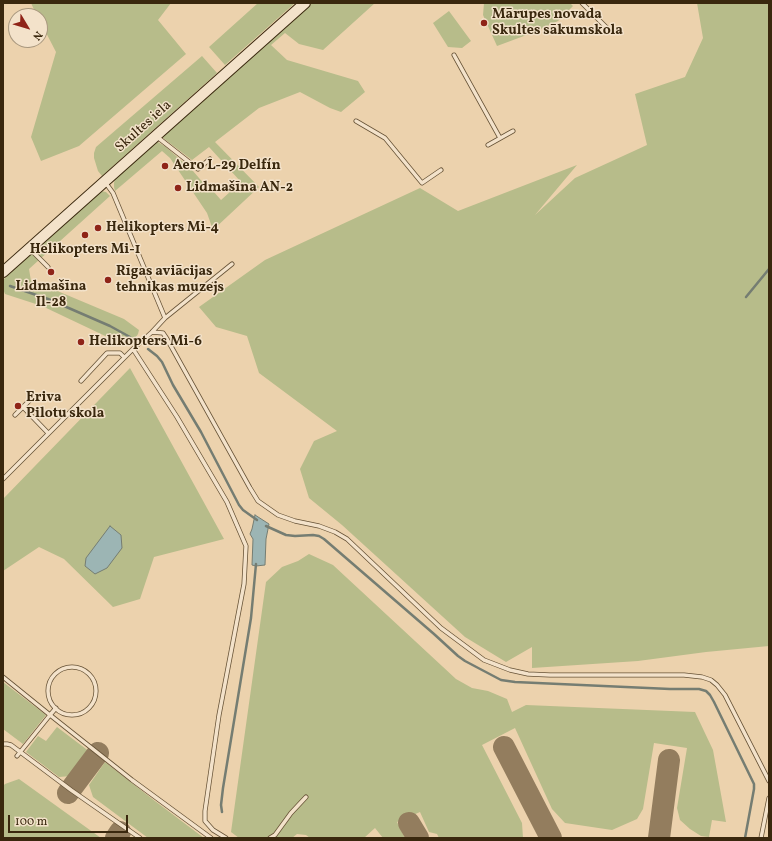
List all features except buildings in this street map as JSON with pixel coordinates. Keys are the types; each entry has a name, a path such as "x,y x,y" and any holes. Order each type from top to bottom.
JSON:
{"main road":[{"name":"Skultes iela","path":"3,272 305,3"}],"lane":[{"path":"582,3 607,28"},
{"path":"454,55 500,138"},
{"path":"356,121 385,138 422,183 441,170"},
{"path":"488,145 513,131"},
{"path":"155,136 198,169 210,159"},
{"path":"104,181 119,204 165,318"},
{"path":"29,248 48,267"},
{"path":"3,479 48,432 165,318 232,264"},
{"path":"152,332 163,333 167,339 258,501 278,515 319,526 335,532 347,539 441,628 484,660 510,670 528,674 684,675 702,677 710,680 717,685 725,695 769,781"},
{"path":"133,349 177,417 227,502 246,546 244,584 219,715 205,811 205,821 213,830 226,838"},
{"path":"82,381 107,353 120,353 124,357"},
{"path":"15,415 32,398"},
{"path":"23,407 48,432"},
{"path":"72,667 80,668 87,672 92,678 96,689 94,700 90,707 77,714 62,712 56,708 51,702 49,686 57,673 64,668 72,667"},
{"path":"3,677 132,780 211,838"},
{"path":"17,756 56,708"},
{"path":"3,744 11,745 71,790 140,838"},
{"path":"270,838 275,835 291,813 306,797"},
{"path":"761,838 769,798"}],"green space":[{"path":"31,3 171,3 158,20 186,54 79,146 41,161 31,137 56,52 48,36 48,8 33,8"},
{"path":"258,3 295,3 225,65 209,47"},
{"path":"310,3 375,3 323,50 299,44 285,33 271,45 287,60 358,81 365,92 341,112 330,108 300,92 259,108 215,142 259,187 213,230 207,213 170,158 162,151 115,191 114,183 119,174 155,142 158,142 166,147 193,171 205,185 207,184 221,200 241,182 209,147 192,160 163,138 163,134"},
{"path":"484,3 570,3 573,6 558,21 532,33 497,46 483,15"},
{"path":"697,3 769,3 769,646 706,652 638,661 532,668 532,647 506,662 465,637 342,525 309,498 300,469 314,441 337,431 259,373 247,336 216,327 199,307 265,260 420,188 458,211 577,165 535,215 575,178 647,145 635,94 685,77 703,38"},
{"path":"449,11 471,41 462,48 448,47 433,23"},
{"path":"202,56 217,73 102,176 98,171 94,158 96,147"},
{"path":"101,191 106,192 110,196 29,269 31,281 124,319 139,330 134,340 123,346 120,343 42,306 5,294 3,289 3,280 45,240"},
{"path":"130,368 224,539 154,557 140,599 113,607 64,559 39,547 3,571 3,499"},
{"path":"309,554 333,565 456,679 472,688 488,691 507,699 512,712 526,705 695,712 713,750 726,822 712,820 709,837 701,836 680,820 677,808 687,748 654,743 643,809 637,819 612,830 565,823 552,809 515,728 482,745 522,823 523,838 439,838 437,834 429,832 420,812 397,822 405,838 383,838 375,828 364,838 310,838 306,835 297,834 292,838 239,838 231,832 266,582 282,567 298,561"},
{"path":"3,682 46,715 23,744 3,729"},
{"path":"57,727 90,752 71,776 59,777 26,752 38,736 46,741"},
{"path":"105,762 204,838 148,838 93,797 89,785"},
{"path":"19,779 101,838 3,838 3,786"}],"water":[{"path":"255,515 269,524 266,539 265,565 256,566 252,565 253,539 250,534"},
{"path":"110,526 121,535 122,548 107,568 95,574 85,566 86,558"}],"waterway":[{"path":"746,297 769,269"},
{"path":"10,286 48,299 110,326 130,337"},
{"path":"148,349 162,362 173,385 201,432 239,505 243,510 257,520"},
{"path":"266,526 286,535 313,535 324,539 458,656 501,680 515,682 699,689 706,691 714,702 754,784 745,838"},
{"path":"222,812 221,805 223,788 251,618 256,564"}],"taxiway":[{"path":"504,747 551,838"},
{"path":"68,793 98,753"},
{"path":"659,838 669,760"},
{"path":"409,823 418,838"},
{"path":"116,838 120,832"}],"place":[{"name":"Mārupes novada Skultes sākumskola","path":"484,23"},
{"name":"Aero L-29 Delfín","path":"165,166"},
{"name":"Lidmašīna AN-2","path":"178,188"},
{"name":"Helikopters Mi-4","path":"98,228"},
{"name":"Helikopters Mi-1","path":"85,235"},
{"name":"Lidmašīna Il-28","path":"51,272"},
{"name":"Rīgas aviācijas tehnikas muzejs","path":"108,280"},
{"name":"Helikopters Mi-6","path":"81,342"},
{"name":"Eriva Pilotu skola","path":"18,406"}]}
